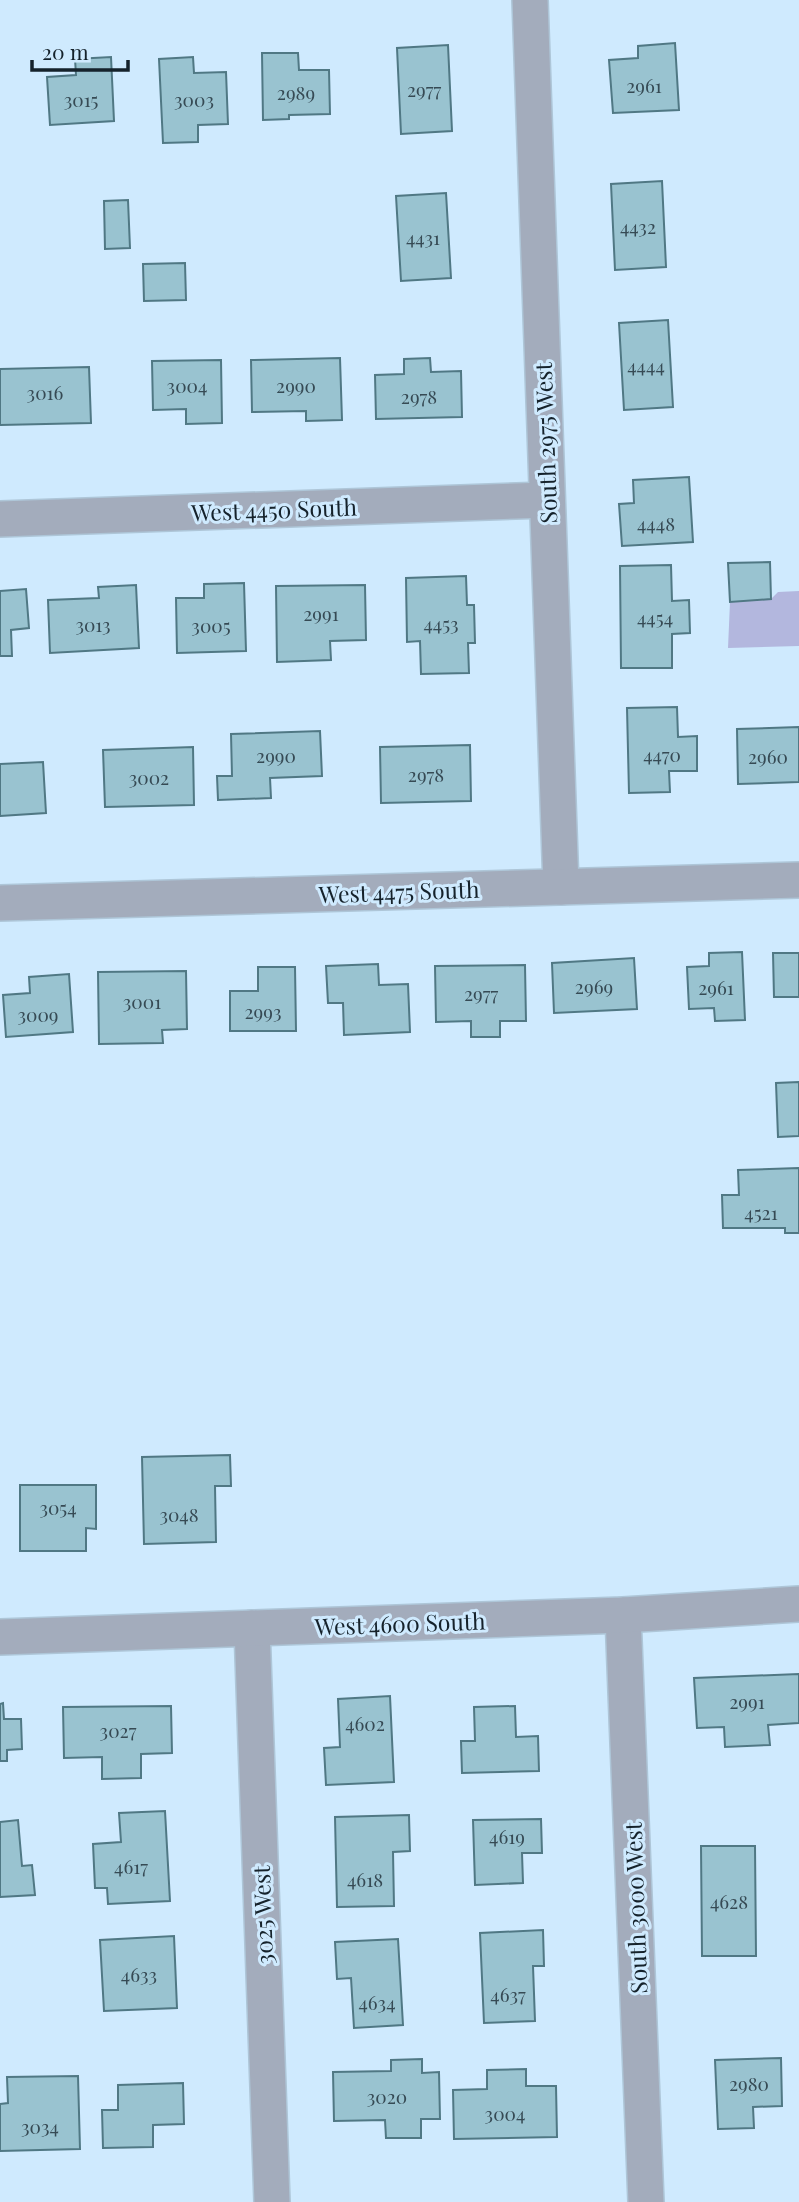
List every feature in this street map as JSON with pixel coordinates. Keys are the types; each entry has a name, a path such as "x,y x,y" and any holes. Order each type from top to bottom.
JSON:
{"street":[{"name":"South 2975 West","path":"530,0 561,887"},
{"name":"West 4450 South","path":"0,519 547,500"},
{"name":"West 4475 South","path":"0,903 799,880"},
{"name":"West 4600 South","path":"0,1637 623,1615 799,1604"},
{"name":"South 3000 West","path":"623,1615 646,2202"},
{"name":"3025 West","path":"252,1628 272,2202"}],"shaded area":[{"path":"799,591 799,646 728,648 730,602 771,599 778,592"}],"building":[{"path":"675,43 679,110 613,113 609,60 638,58 638,46"},
{"path":"448,45 452,131 401,134 397,48"},
{"path":"262,53 298,53 299,70 329,70 330,114 289,115 289,119 263,120"},
{"path":"111,57 114,121 50,125 47,77 76,75 75,59"},
{"path":"193,57 194,73 226,72 228,124 198,125 198,142 163,143 159,59"},
{"path":"662,181 666,267 615,270 611,184"},
{"path":"446,193 451,278 401,281 396,196"},
{"path":"128,200 130,248 105,249 104,201"},
{"path":"185,263 186,300 144,301 143,264"},
{"path":"668,320 673,407 624,410 619,323"},
{"path":"340,358 342,420 306,421 306,411 252,412 251,360"},
{"path":"430,358 431,372 461,371 462,417 376,419 375,375 404,374 404,359"},
{"path":"221,360 222,423 186,424 186,409 153,410 152,361"},
{"path":"89,367 91,423 0,425 0,369"},
{"path":"689,477 693,542 622,546 619,504 634,503 633,480"},
{"path":"770,562 771,599 730,602 728,563"},
{"path":"671,565 672,601 689,600 690,633 672,634 672,668 621,668 620,566"},
{"path":"466,576 467,605 474,605 475,643 468,643 469,673 421,674 420,641 407,642 406,578"},
{"path":"244,583 246,651 177,653 176,598 204,598 204,584"},
{"path":"136,585 139,648 50,653 48,600 99,598 98,587"},
{"path":"365,585 366,640 330,641 331,660 277,662 276,586"},
{"path":"26,589 29,628 11,630 12,656 0,656 0,591"},
{"path":"677,707 678,737 697,736 697,771 669,771 670,792 629,793 627,708"},
{"path":"799,727 799,782 738,784 737,729"},
{"path":"320,731 322,776 270,778 271,798 218,800 217,776 232,776 231,734"},
{"path":"470,745 471,801 381,803 380,747"},
{"path":"193,747 194,805 105,807 103,750"},
{"path":"43,762 46,813 0,816 0,764"},
{"path":"742,952 745,1020 715,1021 714,1008 689,1009 687,967 709,966 709,953"},
{"path":"773,953 799,953 799,997 774,997"},
{"path":"634,958 637,1009 554,1013 552,963"},
{"path":"378,964 379,985 408,984 410,1032 344,1035 343,1003 328,1003 326,966"},
{"path":"525,965 526,1021 500,1021 500,1037 471,1037 471,1021 436,1022 435,966"},
{"path":"258,967 295,967 296,1031 230,1031 230,991 258,991"},
{"path":"186,971 187,1029 162,1030 163,1043 99,1044 98,972"},
{"path":"69,974 73,1032 6,1037 3,995 30,993 29,977"},
{"path":"799,1082 799,1136 778,1137 776,1083"},
{"path":"799,1168 799,1233 785,1233 785,1228 723,1228 722,1195 739,1195 738,1170"},
{"path":"230,1455 231,1486 215,1486 216,1542 144,1544 142,1457"},
{"path":"20,1485 96,1485 96,1529 86,1528 86,1551 20,1551"},
{"path":"799,1674 799,1723 768,1725 770,1745 725,1747 724,1727 697,1728 694,1678"},
{"path":"390,1696 394,1782 326,1785 324,1748 340,1747 338,1699"},
{"path":"3,1703 4,1719 21,1719 22,1749 7,1750 7,1761 0,1761 0,1704"},
{"path":"171,1706 172,1753 141,1754 141,1778 102,1779 102,1757 64,1758 63,1707"},
{"path":"515,1706 516,1737 538,1736 539,1771 462,1773 461,1741 475,1741 474,1707"},
{"path":"165,1811 170,1901 108,1904 107,1888 95,1888 93,1844 121,1842 119,1813"},
{"path":"409,1815 410,1851 393,1852 394,1906 337,1907 335,1817"},
{"path":"541,1819 542,1853 522,1853 523,1883 475,1885 473,1820"},
{"path":"18,1820 22,1866 32,1865 35,1895 0,1897 0,1822"},
{"path":"701,1846 755,1846 756,1956 702,1956"},
{"path":"543,1930 544,1966 533,1966 535,2021 484,2023 480,1933"},
{"path":"174,1936 177,2008 104,2011 100,1940"},
{"path":"398,1939 403,2025 354,2028 351,1978 337,1979 335,1942"},
{"path":"781,2058 782,2106 753,2107 754,2128 718,2129 715,2060"},
{"path":"422,2059 422,2073 439,2072 440,2119 421,2119 421,2138 386,2138 385,2120 334,2121 333,2072 391,2071 391,2060"},
{"path":"526,2069 526,2086 556,2086 557,2137 454,2139 453,2090 487,2089 487,2070"},
{"path":"78,2076 80,2149 0,2151 0,2104 8,2103 7,2077"},
{"path":"183,2083 184,2124 153,2125 153,2147 103,2148 102,2110 118,2110 118,2085"}]}
